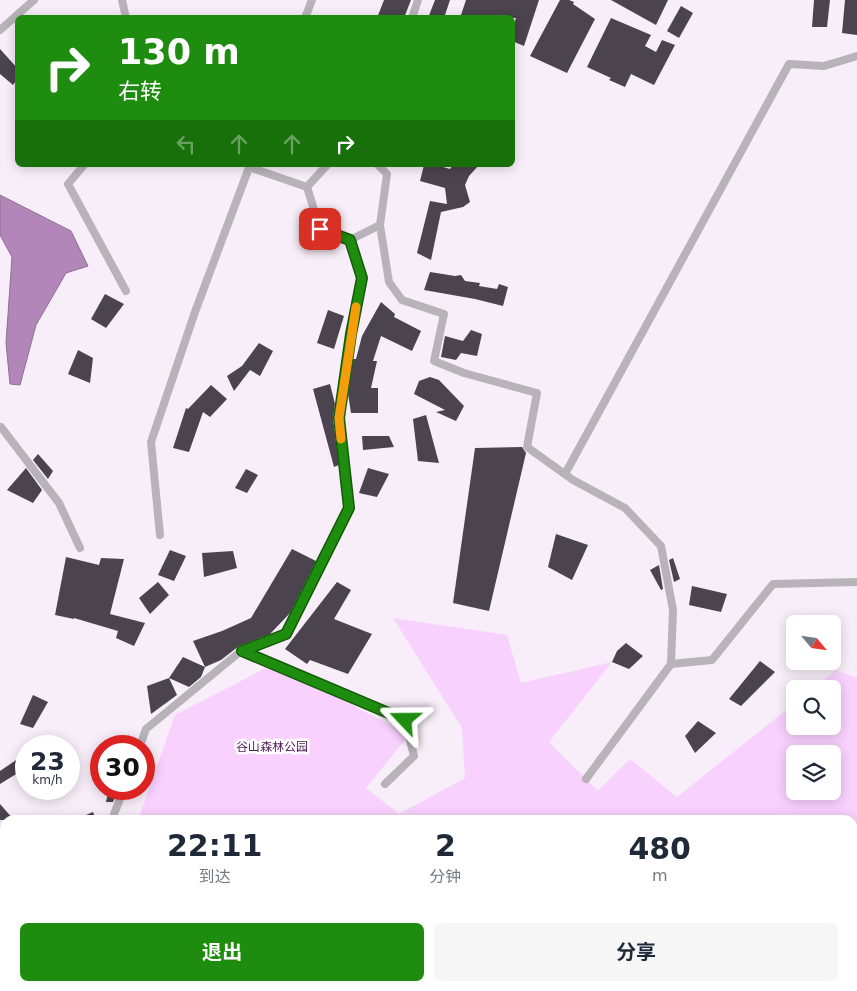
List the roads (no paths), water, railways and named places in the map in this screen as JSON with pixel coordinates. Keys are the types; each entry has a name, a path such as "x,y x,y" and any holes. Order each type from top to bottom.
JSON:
{"street":[{"path":"17,15 34,0"},
{"path":"122,0 125,15"},
{"path":"307,15 312,0"},
{"path":"413,15 418,0"},
{"path":"0,30 15,17"},
{"path":"565,474 789,64 824,66 857,56"},
{"path":"82,167 68,184 126,291"},
{"path":"160,535 151,442 195,312 250,167"},
{"path":"253,167 307,187"},
{"path":"307,187 326,167"},
{"path":"380,167 387,174 380,226 389,282 402,300 444,314 434,361 464,373 537,393 527,447 565,474 625,508 661,546 673,610 671,664 586,778"},
{"path":"307,187 320,229 350,240 380,226"},
{"path":"144,735 146,729 242,651 286,634 349,508 339,418 351,334 362,278 350,240"},
{"path":"0,428 59,503 80,548"},
{"path":"671,664 712,660 773,584 857,582"},
{"path":"242,651 405,720 414,756 385,784"},
{"path":"114,815 120,800"}],"park label":[{"name":"谷山森林公园","path":"272,747"}]}
